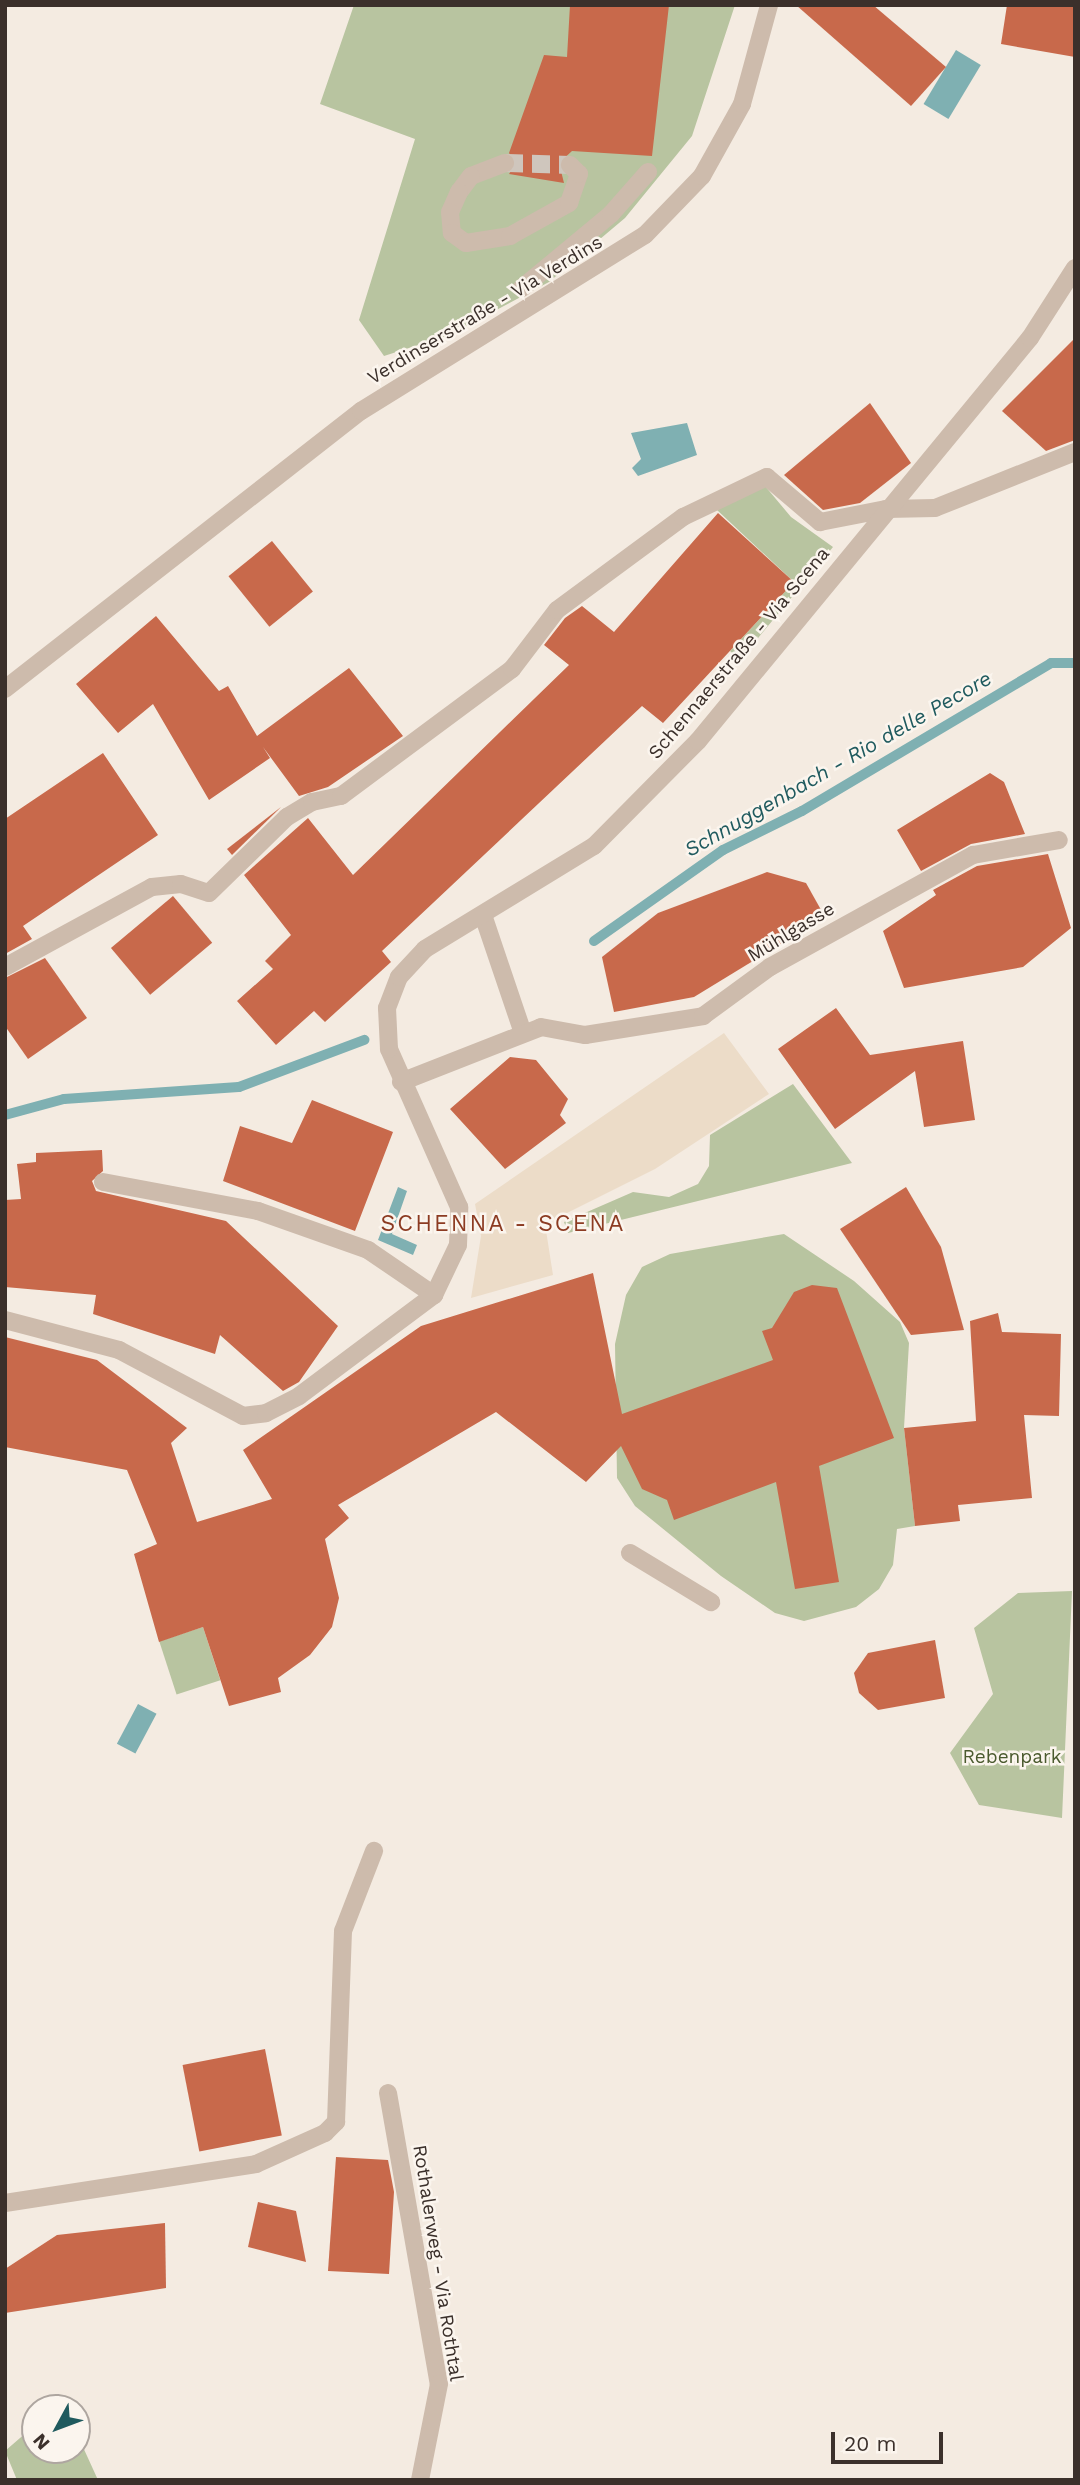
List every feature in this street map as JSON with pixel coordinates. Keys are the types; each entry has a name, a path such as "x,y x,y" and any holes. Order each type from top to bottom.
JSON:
{"street":[{"name":"Verdinserstraße - Via Verdins","path":"5,690 361,411 645,235 702,176 742,104 769,5"},
{"path":"505,163 471,176 459,192 450,212 452,233 466,243 510,236 562,208 578,187 579,174 570,164"},
{"path":"522,288 611,214 648,172"},
{"name":"Schennaerstraße - Via Scena","path":"434,1295 458,1245 459,1207 401,1083 389,1049 387,1008 399,977 425,950 549,878 620,822 698,741 886,509 1030,338 1075,268"},
{"path":"5,967 152,887 181,884 209,893 287,817 312,802 341,796 512,669 557,610 683,517 767,477 820,522 886,509 935,508 1075,452"},
{"name":"Mühlgasse","path":"523,1033 541,1027 585,1035 703,1016 770,967 973,855 1059,840"},
{"path":"401,1083 523,1033 483,915"},
{"path":"5,1320 120,1350 243,1416 267,1413 299,1396 434,1295 368,1250 258,1211 103,1182"},
{"path":"630,1553 711,1602"},
{"path":"5,2203 256,2164 325,2133 336,2122 343,1931 374,1851"},
{"name":"Rothalerweg - Via Rothtal","path":"388,2093 439,2384 421,2480"}],"green space":[{"path":"354,5 735,5 692,136 625,218 549,282 449,335 384,356 359,320 415,139 320,104"},
{"path":"765,486 791,517 833,547 740,660 730,651 794,582 717,510"},
{"path":"793,1084 852,1163 568,1233 564,1222 633,1192 669,1197 698,1184 709,1166 710,1135"},
{"path":"784,1234 854,1281 900,1322 909,1343 904,1428 915,1526 897,1529 893,1565 879,1589 856,1607 804,1621 775,1613 721,1576 635,1506 617,1478 615,1344 626,1295 642,1267 670,1254"},
{"name":"Rebenpark","path":"1072,1591 1062,1818 979,1805 950,1753 993,1694 974,1628 1018,1593"},
{"path":"203,1627 220,1680 177,1694 159,1641"},
{"path":"21,2437 21,2464 91,2464 98,2480 17,2480 5,2451"}],"shaded area":[{"path":"724,1033 769,1094 655,1169 545,1224 553,1275 471,1298 481,1236 475,1204"}],"water":[{"path":"956,50 981,65 948,119 924,104"},
{"path":"687,423 697,455 638,476 632,468 641,459 631,433"},
{"path":"398,1187 407,1191 392,1234 417,1245 413,1255 378,1240"},
{"path":"138,1704 157,1714 135,1754 117,1744"}],"building":[{"path":"570,5 669,5 652,156 572,151 559,163 564,183 509,174 516,164 509,153 544,55 567,57"},
{"path":"796,5 873,5 946,67 911,106"},
{"path":"1007,5 1075,5 1075,57 1001,44"},
{"path":"1075,338 1075,440 1046,451 1002,411"},
{"path":"870,403 911,463 860,503 823,510 784,475"},
{"path":"718,513 794,582 663,723 642,706 382,951 391,962 325,1022 314,1011 276,1045 237,1001 273,969 265,961 291,935 244,875 308,818 353,875 569,665 544,645 565,618 582,606 614,632"},
{"path":"272,541 313,592 269,627 228,576"},
{"path":"156,616 219,691 228,686 257,736 349,668 403,736 328,787 299,796 263,747 270,758 209,800 153,704 118,733 76,684"},
{"path":"103,753 158,835 23,926 32,939 5,954 5,819"},
{"path":"990,773 1004,782 1025,834 971,844 921,871 897,830"},
{"path":"281,807 279,809 232,855 227,849"},
{"path":"1048,854 1071,928 1023,967 904,988 883,931 936,895 933,890 977,866"},
{"path":"767,872 806,883 825,917 694,997 614,1012 602,957 658,913"},
{"path":"173,896 212,943 150,995 111,948"},
{"path":"45,958 87,1018 28,1059 5,1026 5,978"},
{"path":"836,1008 870,1055 963,1041 975,1120 924,1127 915,1071 835,1129 778,1049"},
{"path":"510,1057 536,1060 568,1099 560,1115 566,1123 505,1169 450,1109"},
{"path":"312,1100 393,1132 355,1231 223,1181 240,1126 292,1143"},
{"path":"102,1150 103,1171 92,1181 96,1191 226,1221 338,1326 299,1382 283,1391 220,1335 215,1354 93,1314 96,1295 5,1287 5,1200 21,1199 17,1164 36,1162 36,1153"},
{"path":"906,1187 941,1247 964,1330 911,1335 840,1229"},
{"path":"593,1273 622,1414 773,1360 762,1331 772,1328 794,1292 812,1285 837,1288 894,1438 819,1466 839,1582 795,1589 776,1482 674,1520 667,1500 642,1489 621,1446 586,1482 496,1412 338,1505 349,1518 325,1539 339,1598 332,1627 310,1655 278,1678 281,1692 229,1706 203,1627 159,1642 134,1554 157,1544 127,1470 5,1447 5,1337 97,1360 187,1428 171,1443 197,1522 272,1499 243,1450 421,1326"},
{"path":"998,1313 1002,1332 1061,1334 1059,1416 1024,1415 1032,1498 958,1505 960,1521 915,1526 904,1428 976,1421 970,1321"},
{"path":"935,1640 945,1698 878,1710 859,1693 854,1673 868,1653"},
{"path":"265,2049 282,2135 199,2151 183,2065"},
{"path":"336,2157 388,2160 394,2192 389,2274 328,2271"},
{"path":"258,2202 296,2211 306,2262 248,2247"},
{"path":"165,2223 166,2288 5,2313 5,2269 57,2235"}],"waterway":[{"name":"Schnuggenbach - Rio delle Pecore","path":"594,941 723,850 802,811 1051,663 1075,663"},
{"name":"Schnuggenbach - Rio delle Pecore","path":"5,1115 64,1099 239,1087 364,1040"}],"tunnel":[{"path":"505,163 570,165"}],"district":[{"name":"SCHENNA - SCENA","path":"503,1224"}]}
